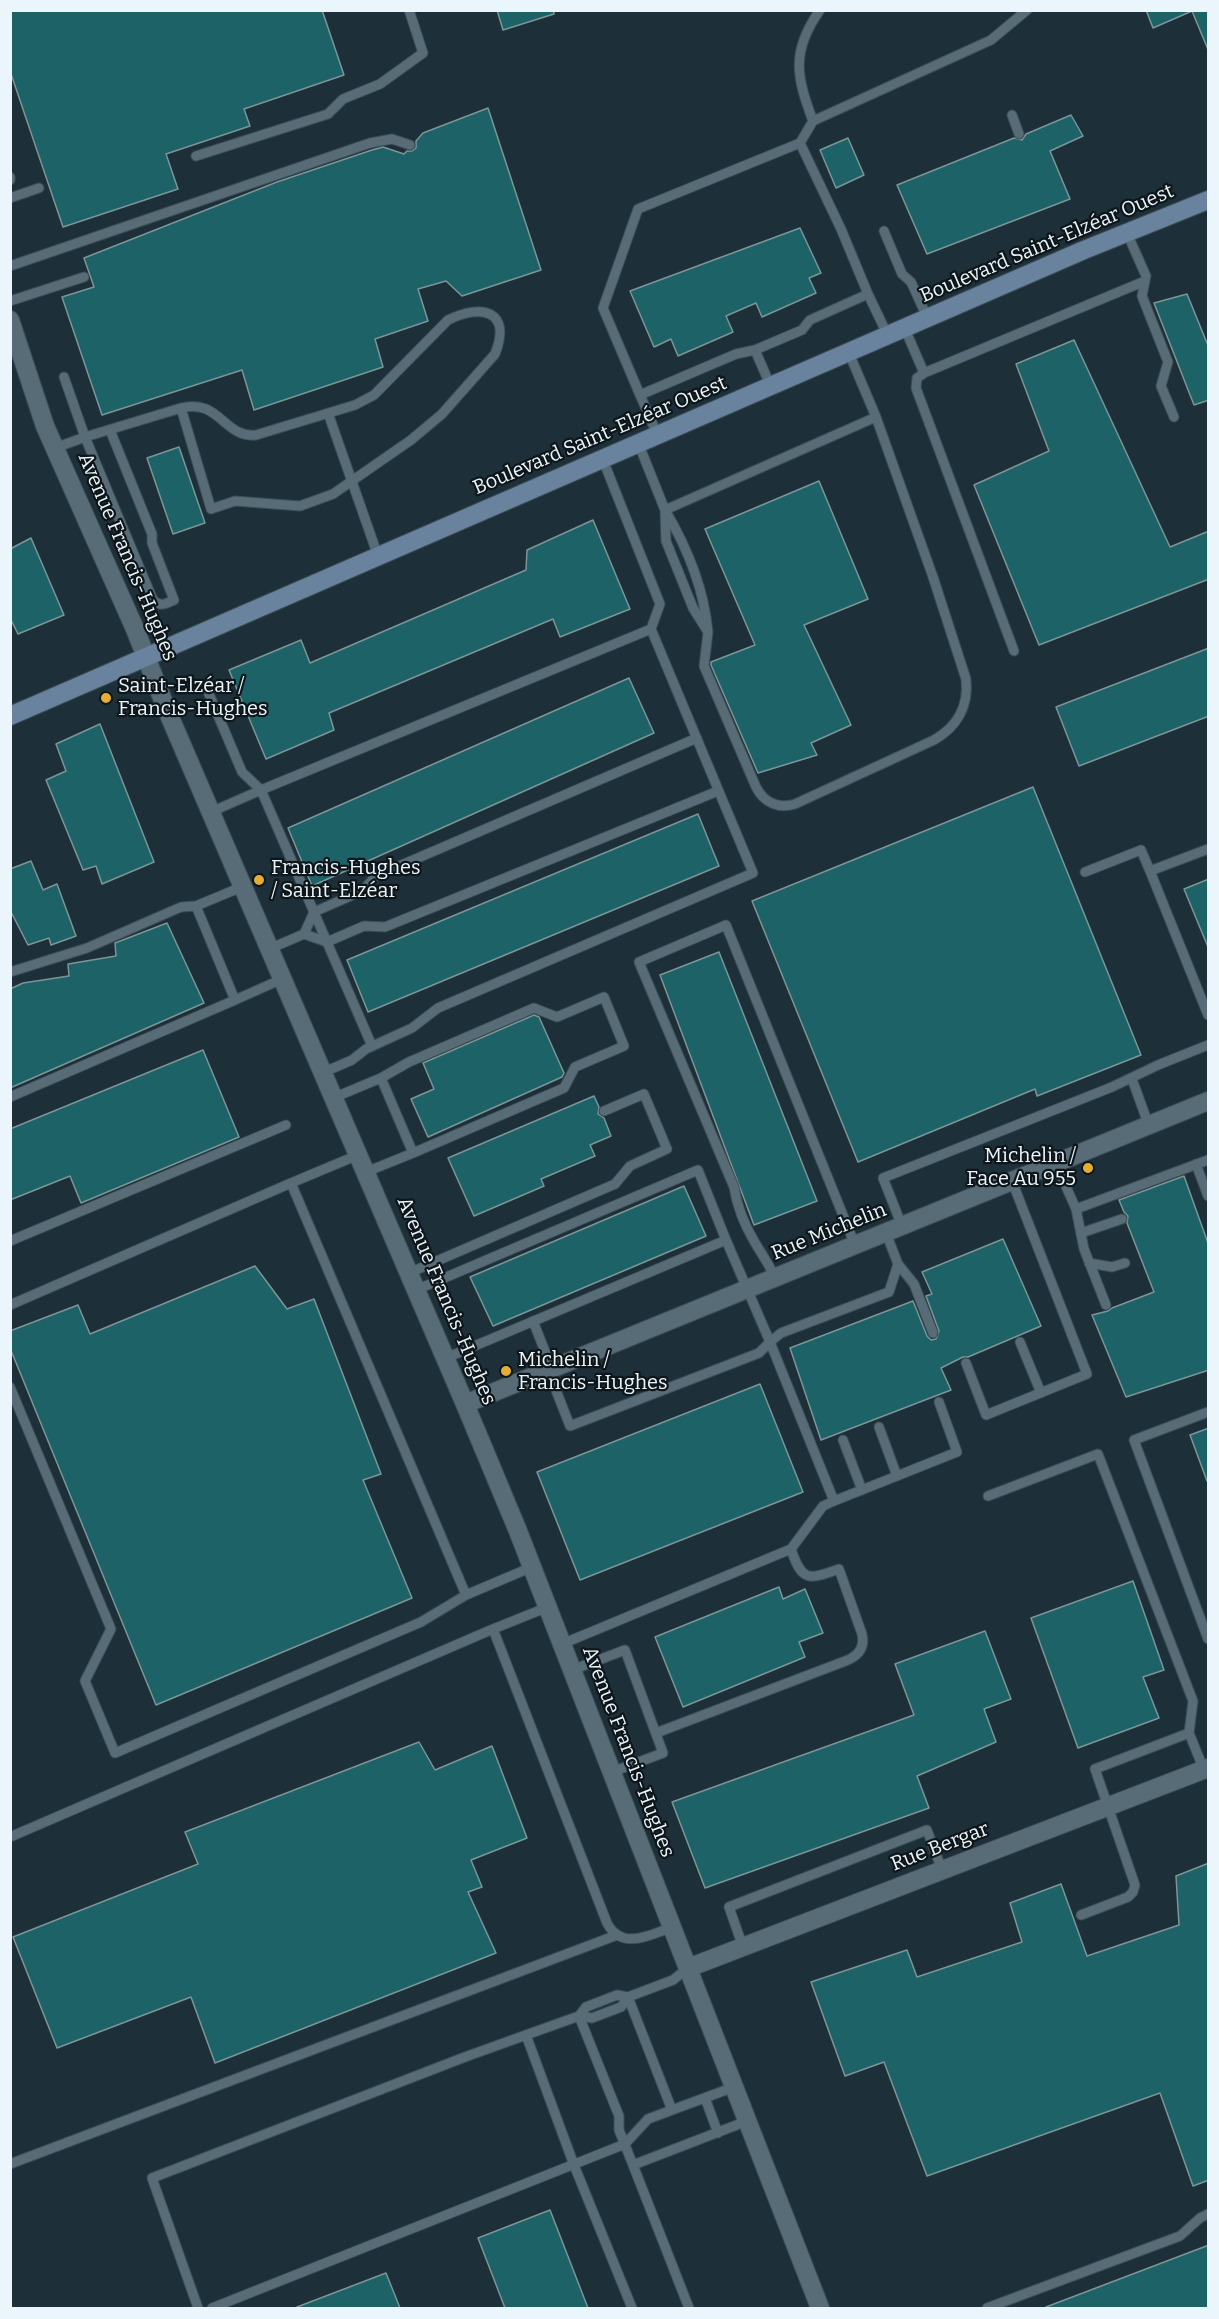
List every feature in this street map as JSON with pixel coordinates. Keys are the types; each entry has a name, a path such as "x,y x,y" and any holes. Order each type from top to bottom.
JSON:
{"street":[{"name":"Boulevard Saint-Elzéar Ouest","path":"10,716 1078,253 1209,200"},
{"name":"Avenue Francis-Hughes","path":"10,320 34,395 55,448 446,1358 532,1567 820,2308"},
{"name":"Rue Michelin","path":"465,1404 1209,1101"},
{"name":"Rue Bergar","path":"688,1968 1206,1769"}],"lane":[{"path":"196,156 328,114 343,99 380,84 423,53 409,10"},
{"path":"813,121 804,97 798,61 805,34 820,10"},
{"path":"658,436 603,308 638,209 800,143 813,121 991,40 1027,10"},
{"path":"1012,115 1019,134"},
{"path":"10,266 370,143 392,139 410,145"},
{"path":"800,143 888,336"},
{"path":"10,198 39,188"},
{"path":"884,231 902,274 911,282 927,319"},
{"path":"1127,233 1146,276 1142,296 1168,362 1161,386 1174,417"},
{"path":"10,301 84,277"},
{"path":"1014,651 916,388 917,378 1145,281"},
{"path":"640,395 736,354 754,350 802,330 810,320 868,294"},
{"path":"55,448 190,405 204,407 235,430 251,436 355,405 374,395 448,320 477,311 490,315 499,323 501,335 495,354 442,414 411,440 333,494 300,506 235,501 211,509 181,408"},
{"path":"905,329 924,374"},
{"path":"754,350 771,387"},
{"path":"639,445 665,510 680,534 706,604 708,632 704,666 761,796 770,803 780,806 795,804 873,770 934,740 952,727 963,708 966,679 933,577 876,417 849,353"},
{"path":"64,377 85,437 153,600 156,603 166,604 174,600 152,543 152,534 110,430"},
{"path":"328,413 378,556"},
{"path":"665,510 876,417"},
{"path":"322,1072 352,1060 372,1046 412,1028 438,1008 753,873 651,629 660,604 603,460"},
{"path":"665,510 666,541 693,608 708,632"},
{"path":"211,812 651,629"},
{"path":"206,687 242,772 261,790 372,1046"},
{"path":"269,949 304,934 314,912 362,891 376,876 697,738"},
{"path":"304,934 327,942 364,926 385,927 718,791"},
{"path":"1150,871 1209,849"},
{"path":"1085,872 1141,850 1209,1015"},
{"path":"10,972 87,948 181,907 196,906 244,886"},
{"path":"196,906 235,1000"},
{"path":"775,1278 737,1206 734,1187 639,963 726,925 855,1245"},
{"path":"10,1097 282,979"},
{"path":"333,1098 534,1008 557,1017 604,997 624,1046 575,1067 564,1088 366,1172"},
{"path":"533,1321 546,1354 548,1370 570,1426 759,1353 782,1333 889,1292 898,1263 883,1178 1132,1079 1158,1065 1209,1045"},
{"path":"381,1078 413,1153"},
{"path":"1132,1079 1149,1126"},
{"path":"409,1273 615,1184 630,1166 667,1149 644,1094 604,1111"},
{"path":"10,1241 286,1125"},
{"path":"10,1305 358,1155"},
{"path":"1076,1209 1209,1160"},
{"path":"1056,1164 1076,1209 1089,1263 1106,1305"},
{"path":"1196,1164 1209,1196"},
{"path":"416,1290 698,1170 834,1501"},
{"path":"966,1363 986,1415 1087,1374 1012,1181"},
{"path":"291,1184 466,1595"},
{"path":"1081,1233 1122,1219"},
{"path":"446,1358 726,1240"},
{"path":"898,1263 914,1284 933,1333"},
{"path":"1089,1263 1112,1267 1125,1263"},
{"path":"1020,1342 1041,1393"},
{"path":"10,1387 111,1629 85,1681 115,1753 421,1622 466,1595 532,1567"},
{"path":"562,1644 791,1549 823,1506 957,1452 939,1402"},
{"path":"1209,1412 1134,1440 1209,1640"},
{"path":"879,1426 897,1476"},
{"path":"843,1440 862,1490"},
{"path":"988,1496 1098,1454 1193,1701 1189,1733 1206,1769"},
{"path":"656,1733 821,1671 858,1654 863,1638 839,1569 815,1577 807,1576 799,1569 791,1549"},
{"path":"10,1837 548,1607"},
{"path":"493,1629 607,1923 617,1935 626,1939 636,1939 672,1927"},
{"path":"572,1670 625,1650 663,1752 612,1772"},
{"path":"1081,1915 1128,1897 1136,1885 1095,1768 1189,1733"},
{"path":"743,1947 729,1907 927,1830 942,1870"},
{"path":"10,2164 617,1935"},
{"path":"198,2308 152,2178 465,2057 579,2016 586,2007 617,1995 628,1997 673,1980 688,1968"},
{"path":"628,1997 672,2110"},
{"path":"579,2016 619,2116 619,2130 689,2308"},
{"path":"526,2036 574,2165 632,2308"},
{"path":"212,2308 625,2144 648,2119 734,2087"},
{"path":"705,2098 718,2133"},
{"path":"633,2166 747,2121"},
{"path":"987,2308 1180,2236 1200,2218 1209,2214"}],"building":[{"path":"10,10 322,10 344,75 244,109 250,126 166,154 178,189 63,227 10,71"},
{"path":"497,10 554,10 554,14 503,30"},
{"path":"1146,10 1209,10 1209,52 1192,11 1153,28"},
{"path":"488,108 541,270 462,296 446,281 418,289 428,321 375,339 383,367 254,410 242,370 102,415 62,297 94,287 84,258 277,182 372,150 383,147 404,154 416,148 416,141 423,133"},
{"path":"1071,115 1083,136 1050,151 1070,199 927,254 897,185 1014,138 1022,140 1026,134"},
{"path":"848,138 864,175 836,188 820,150"},
{"path":"800,228 821,273 809,278 816,293 762,317 756,303 726,316 733,332 678,356 671,339 654,347 630,291"},
{"path":"1187,294 1209,348 1209,400 1194,405 1154,303"},
{"path":"1074,340 1170,547 1209,531 1209,579 1039,645 974,485 1049,451 1016,364"},
{"path":"179,447 205,523 173,534 147,458"},
{"path":"819,481 868,599 804,625 851,725 811,743 817,755 758,773 711,665 711,662 755,645 705,529"},
{"path":"593,520 630,609 560,637 553,619 329,713 334,730 266,759 229,670 301,640 310,663 526,570 527,550"},
{"path":"31,538 64,615 18,634 10,618 10,549"},
{"path":"1209,648 1209,716 1079,766 1056,707"},
{"path":"629,678 654,733 312,886 288,828"},
{"path":"100,724 154,862 102,884 96,866 83,870 46,780 66,771 56,744"},
{"path":"1033,787 1141,1055 1037,1096 1035,1089 858,1162 752,901"},
{"path":"698,814 719,866 368,1012 347,960"},
{"path":"31,861 43,890 57,884 76,936 51,945 49,938 28,945 10,910 10,869"},
{"path":"1209,879 1209,947 1208,947 1184,889"},
{"path":"167,923 204,1003 10,1088 10,989 23,983 69,976 68,964 116,956 115,943"},
{"path":"719,952 817,1201 754,1225 660,975"},
{"path":"534,1015 539,1017 564,1073 562,1077 428,1137 411,1099 434,1089 423,1063"},
{"path":"203,1050 239,1137 81,1203 70,1176 10,1200 10,1129"},
{"path":"594,1096 599,1107 598,1114 604,1118 611,1136 590,1145 595,1156 541,1179 544,1186 474,1216 448,1158"},
{"path":"1184,1176 1209,1246 1209,1370 1126,1397 1092,1315 1108,1311 1154,1292 1127,1223 1128,1216 1119,1200"},
{"path":"684,1186 706,1236 493,1326 470,1277"},
{"path":"1003,1239 1041,1326 941,1368 951,1390 821,1440 790,1348 913,1301 927,1336 931,1340 936,1339 939,1331 926,1296 932,1294 922,1272"},
{"path":"255,1266 287,1309 314,1299 381,1474 363,1480 412,1598 156,1705 10,1348 10,1331 78,1305 90,1334"},
{"path":"760,1384 803,1492 580,1580 537,1472"},
{"path":"1209,1428 1209,1481 1207,1481 1190,1435"},
{"path":"1133,1581 1164,1670 1143,1677 1159,1718 1078,1748 1031,1618"},
{"path":"779,1587 783,1599 805,1589 823,1633 799,1642 805,1657 683,1707 655,1637"},
{"path":"985,1631 1011,1699 984,1709 996,1742 917,1776 929,1808 705,1888 672,1802 914,1715 895,1664"},
{"path":"419,1742 435,1770 492,1746 527,1838 471,1860 482,1887 468,1892 496,1953 215,2063 191,1997 57,2048 13,1937 198,1864 185,1832"},
{"path":"1209,1863 1209,2180 1193,2186 1160,2093 927,2176 884,2062 845,2076 811,1982 907,1950 917,1977 1022,1942 1010,1903 1061,1884 1087,1956 1179,1925 1176,1876"},
{"path":"550,2210 588,2308 505,2308 478,2238"},
{"path":"1209,2245 1209,2308 1046,2307"},
{"path":"386,2273 400,2308 297,2308 297,2307"}],"place":[{"name":"Saint-Elzéar / Francis-Hughes","path":"106,698"},
{"name":"Francis-Hughes / Saint-Elzéar","path":"259,880"},
{"name":"Michelin / Face Au 955","path":"1088,1168"},
{"name":"Michelin / Francis-Hughes","path":"506,1371"}]}
